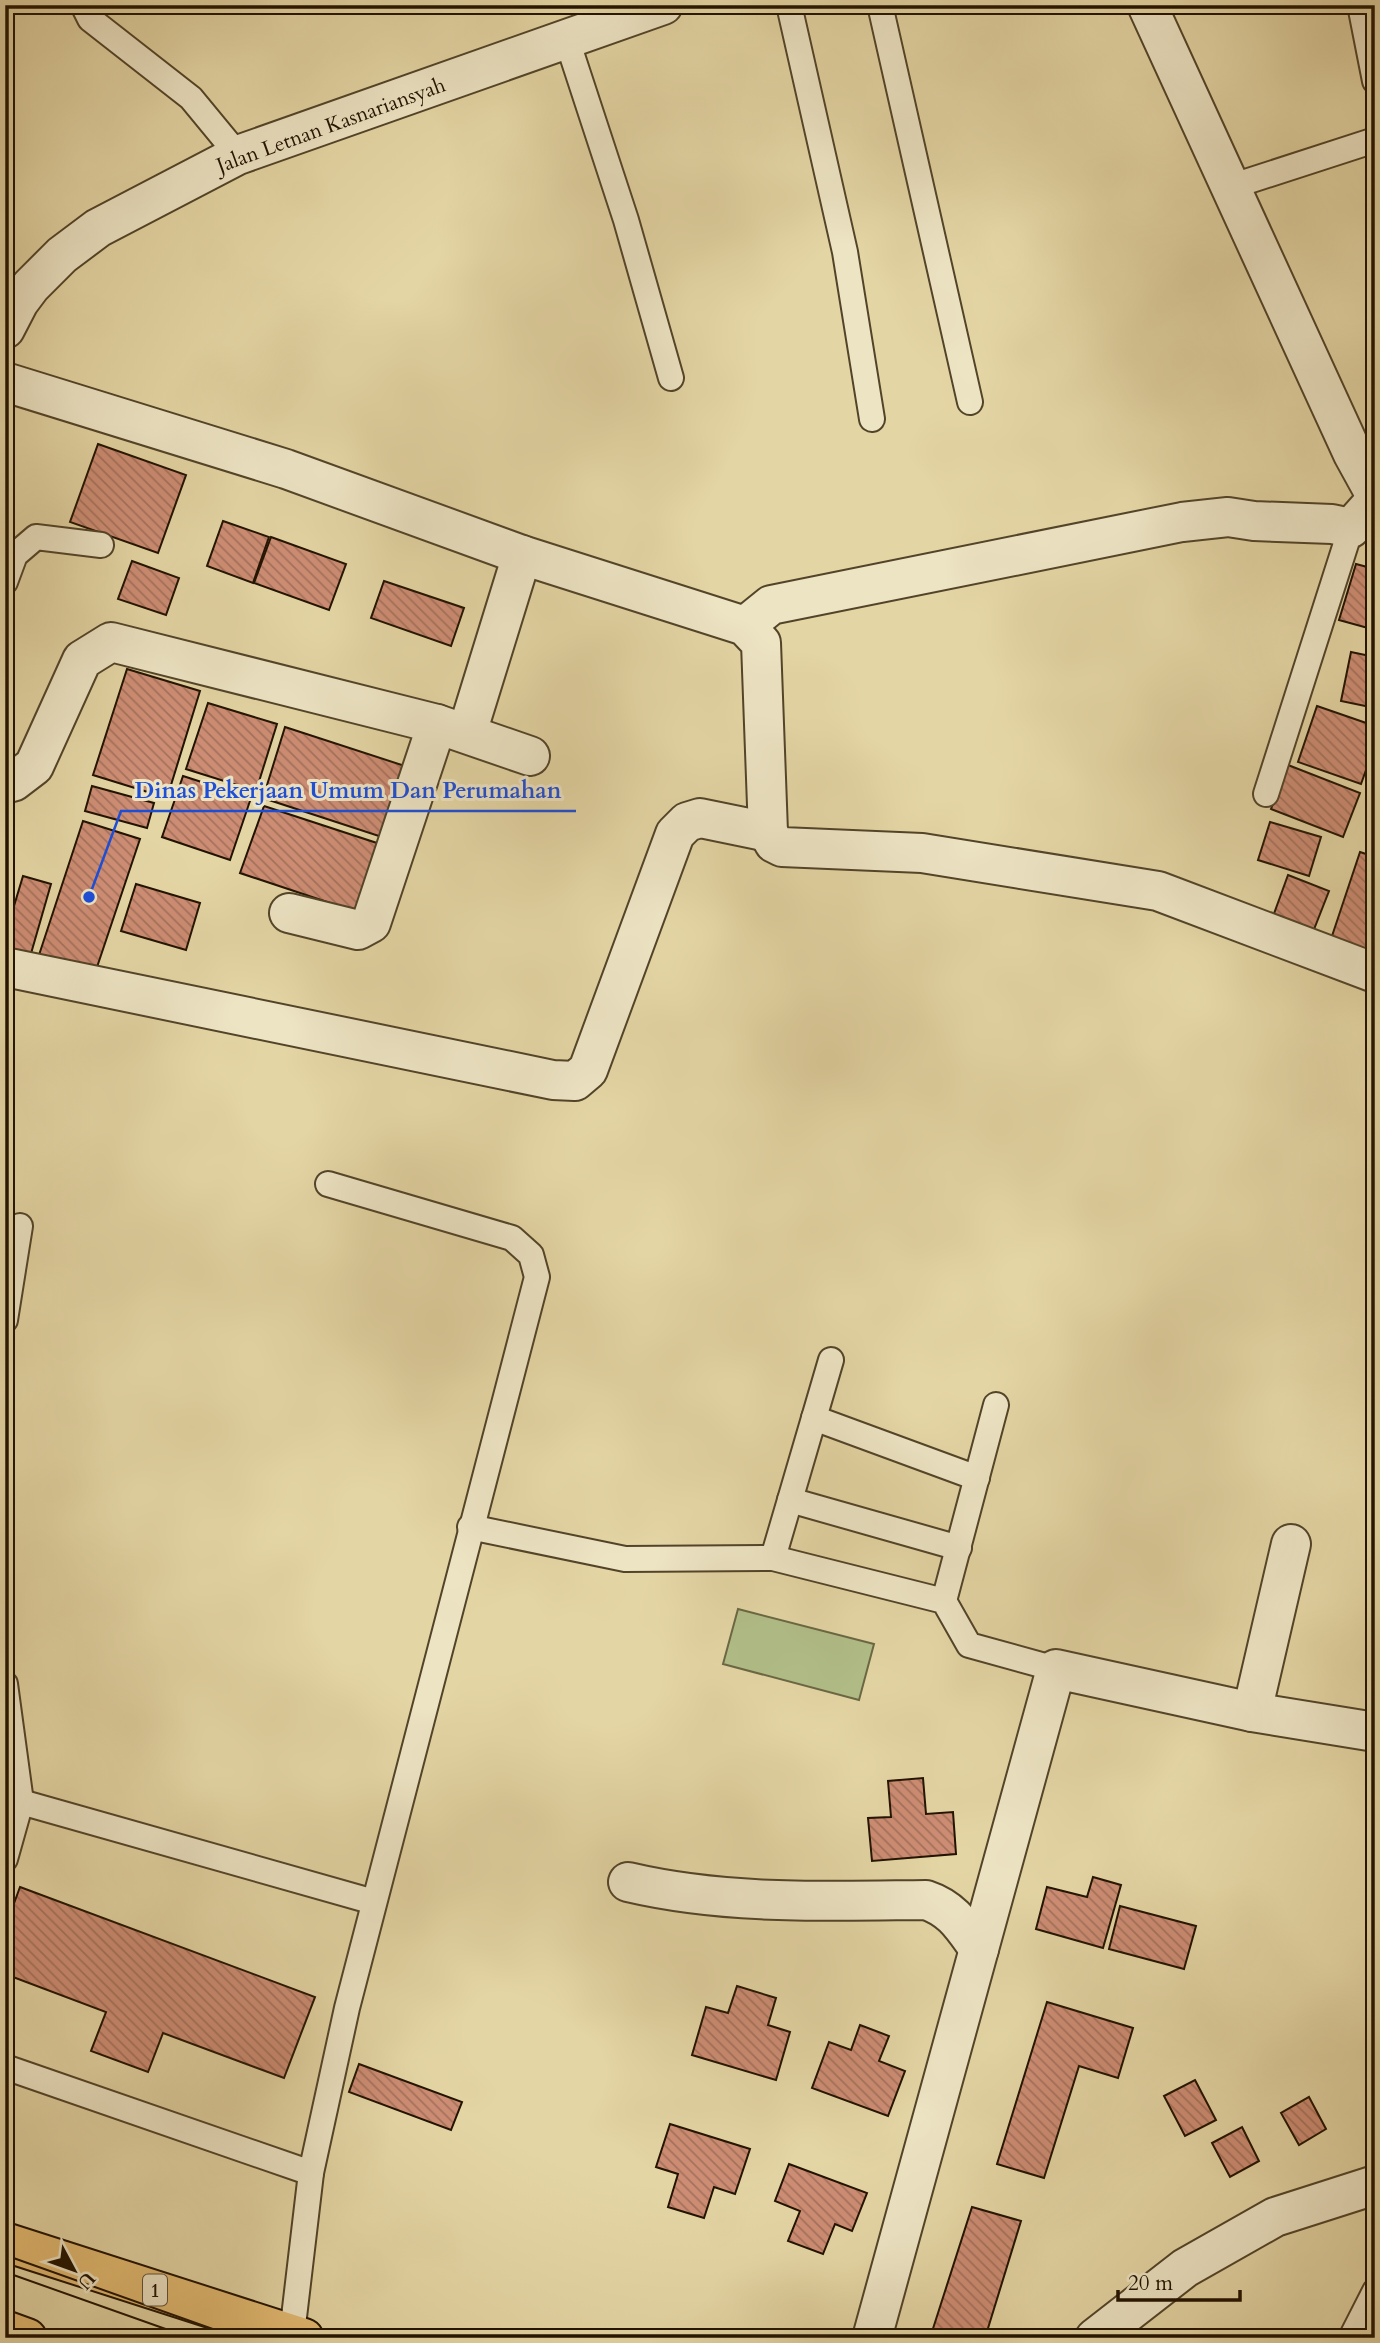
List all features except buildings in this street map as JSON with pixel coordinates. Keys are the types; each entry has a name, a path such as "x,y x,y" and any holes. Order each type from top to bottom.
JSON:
{"highway":[{"name":"1","path":"5,2242 298,2336"},
{"path":"5,2330 27,2338"}],"street":[{"name":"Jalan Letnan Kasnariansyah","path":"5,328 31,286 62,255 98,228 238,155 663,5"},
{"path":"1147,5 1353,454 1375,494"},
{"path":"5,382 286,469 522,555 745,626 761,643 768,832 774,843 782,848 922,853 1158,891 1375,973"},
{"path":"745,626 771,605 1182,522 1228,517 1254,521 1332,524 1363,515"},
{"path":"289,913 358,930 371,923 522,555"},
{"path":"5,783 13,782 34,766 82,660 111,642 452,729 530,756"},
{"path":"5,967 553,1080 575,1081 588,1070 675,834 687,822 700,818 768,832"},
{"path":"1252,1712 1291,1544"},
{"path":"872,2338 1056,1669 1252,1712 1375,1732"},
{"path":"628,1882 674,1893 736,1899 926,1900 942,1905 955,1916 979,1949"},
{"path":"1095,2338 1185,2268 1275,2217 1375,2185"}],"lane":[{"path":"83,5 90,19 191,98 238,155"},
{"path":"789,5 845,252 872,419"},
{"path":"880,5 970,402"},
{"path":"1360,5 1375,81"},
{"path":"567,40 626,220 671,378"},
{"path":"1230,187 1374,147"},
{"path":"1266,794 1363,515"},
{"path":"5,582 15,555 36,537 101,545"},
{"path":"298,2336 312,2173 347,2008 537,1277 535,1262 526,1249 512,1238 328,1184"},
{"path":"5,1320 20,1226"},
{"path":"773,1558 831,1360"},
{"path":"996,1405 944,1601 969,1645 1056,1669"},
{"path":"814,1418 977,1478"},
{"path":"790,1500 959,1548"},
{"path":"470,1527 625,1559 773,1558 944,1601"},
{"path":"5,1684 20,1802 5,1859"},
{"path":"20,1802 374,1902"},
{"path":"5,2067 312,2173"},
{"path":"1352,2338 1375,2291"}],"green space":[{"path":"738,1609 874,1644 859,1700 723,1664"}],"tram line":[{"path":"5,2255 238,2338"},
{"path":"5,2272 191,2338"}],"place":[{"name":"Dinas Pekerjaan Umum Dan Perumahan","path":"89,897"}]}
